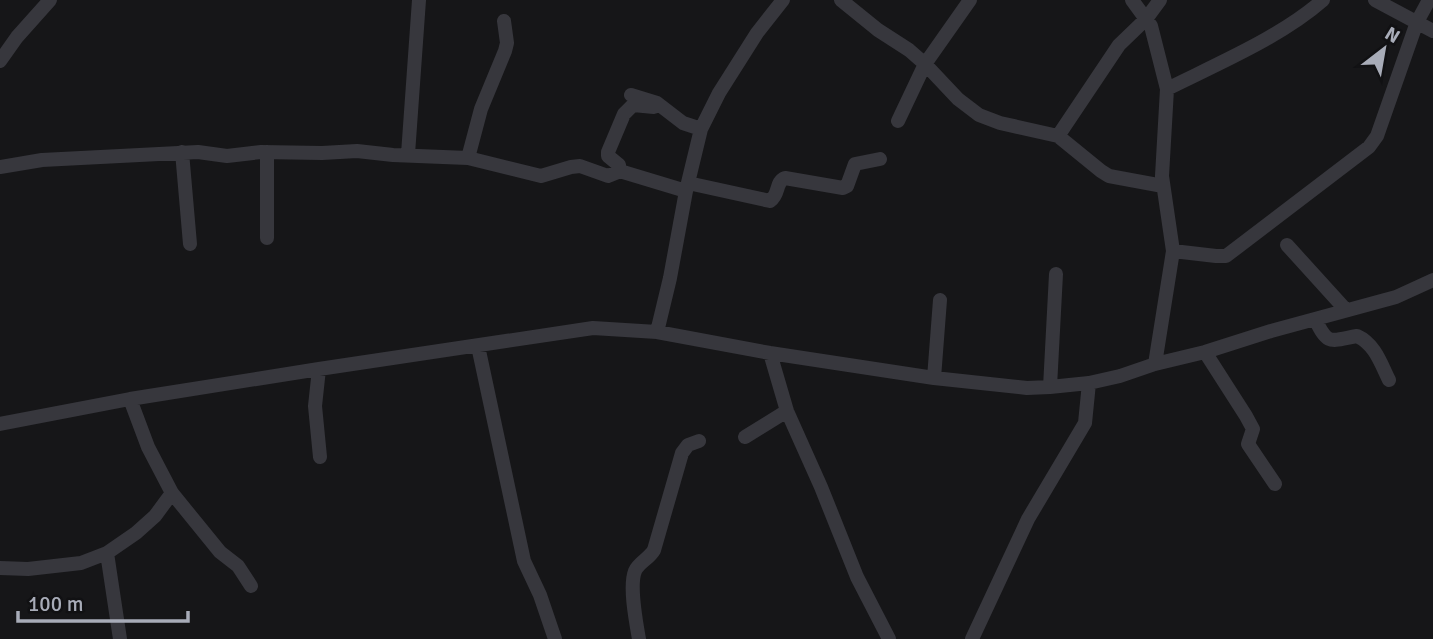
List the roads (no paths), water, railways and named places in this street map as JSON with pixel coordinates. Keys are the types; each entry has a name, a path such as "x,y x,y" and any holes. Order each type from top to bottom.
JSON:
{"street":[{"path":"0,61 50,0"},
{"path":"408,154 419,0"},
{"path":"657,332 701,129 719,93 757,33 783,0"},
{"path":"841,0 877,30 909,50 958,99 979,115 1000,123 1058,136 1105,174 1163,186"},
{"path":"898,121 925,64 970,0"},
{"path":"1132,0 1151,26 1167,89 1162,176 1173,251 1155,364"},
{"path":"1058,136 1119,46 1146,19 1160,0"},
{"path":"1167,89 1257,43 1299,18 1322,0"},
{"path":"1375,0 1433,31"},
{"path":"1173,251 1226,256 1370,147 1377,136 1417,22 1429,0"},
{"path":"468,158 481,108 505,51 507,43 504,21"},
{"path":"631,95 657,103 683,122 701,129"},
{"path":"620,172 619,165 608,156 608,152 624,114 632,105 651,108 657,103"},
{"path":"0,167 42,160 182,152 227,156 267,152 356,151 468,158 541,176 580,166 604,175 620,172 770,201 776,196 782,179 843,188 848,186 855,164 880,159"},
{"path":"182,152 190,244"},
{"path":"267,152 267,238"},
{"path":"1287,245 1346,310"},
{"path":"1050,387 1056,274"},
{"path":"0,424 130,399 593,328 657,332 934,378 1027,388 1050,387 1089,383 1120,376 1396,296 1433,280"},
{"path":"934,378 940,300"},
{"path":"1315,319 1326,338 1339,340 1357,336 1364,339 1373,347 1389,380"},
{"path":"478,346 524,561 540,595 555,639"},
{"path":"1205,352 1246,415 1253,429 1248,444 1275,484"},
{"path":"771,353 787,411 857,577 889,639"},
{"path":"318,369 315,406 320,457"},
{"path":"972,639 1028,519 1086,423 1089,383"},
{"path":"130,399 149,447 172,493 220,552 238,566 251,586"},
{"path":"745,437 787,411"},
{"path":"639,639 634,602 634,574 654,550 682,453 688,445 699,442"},
{"path":"0,568 28,569 81,563 107,553 155,516 172,493"},
{"path":"107,553 120,639"}]}
